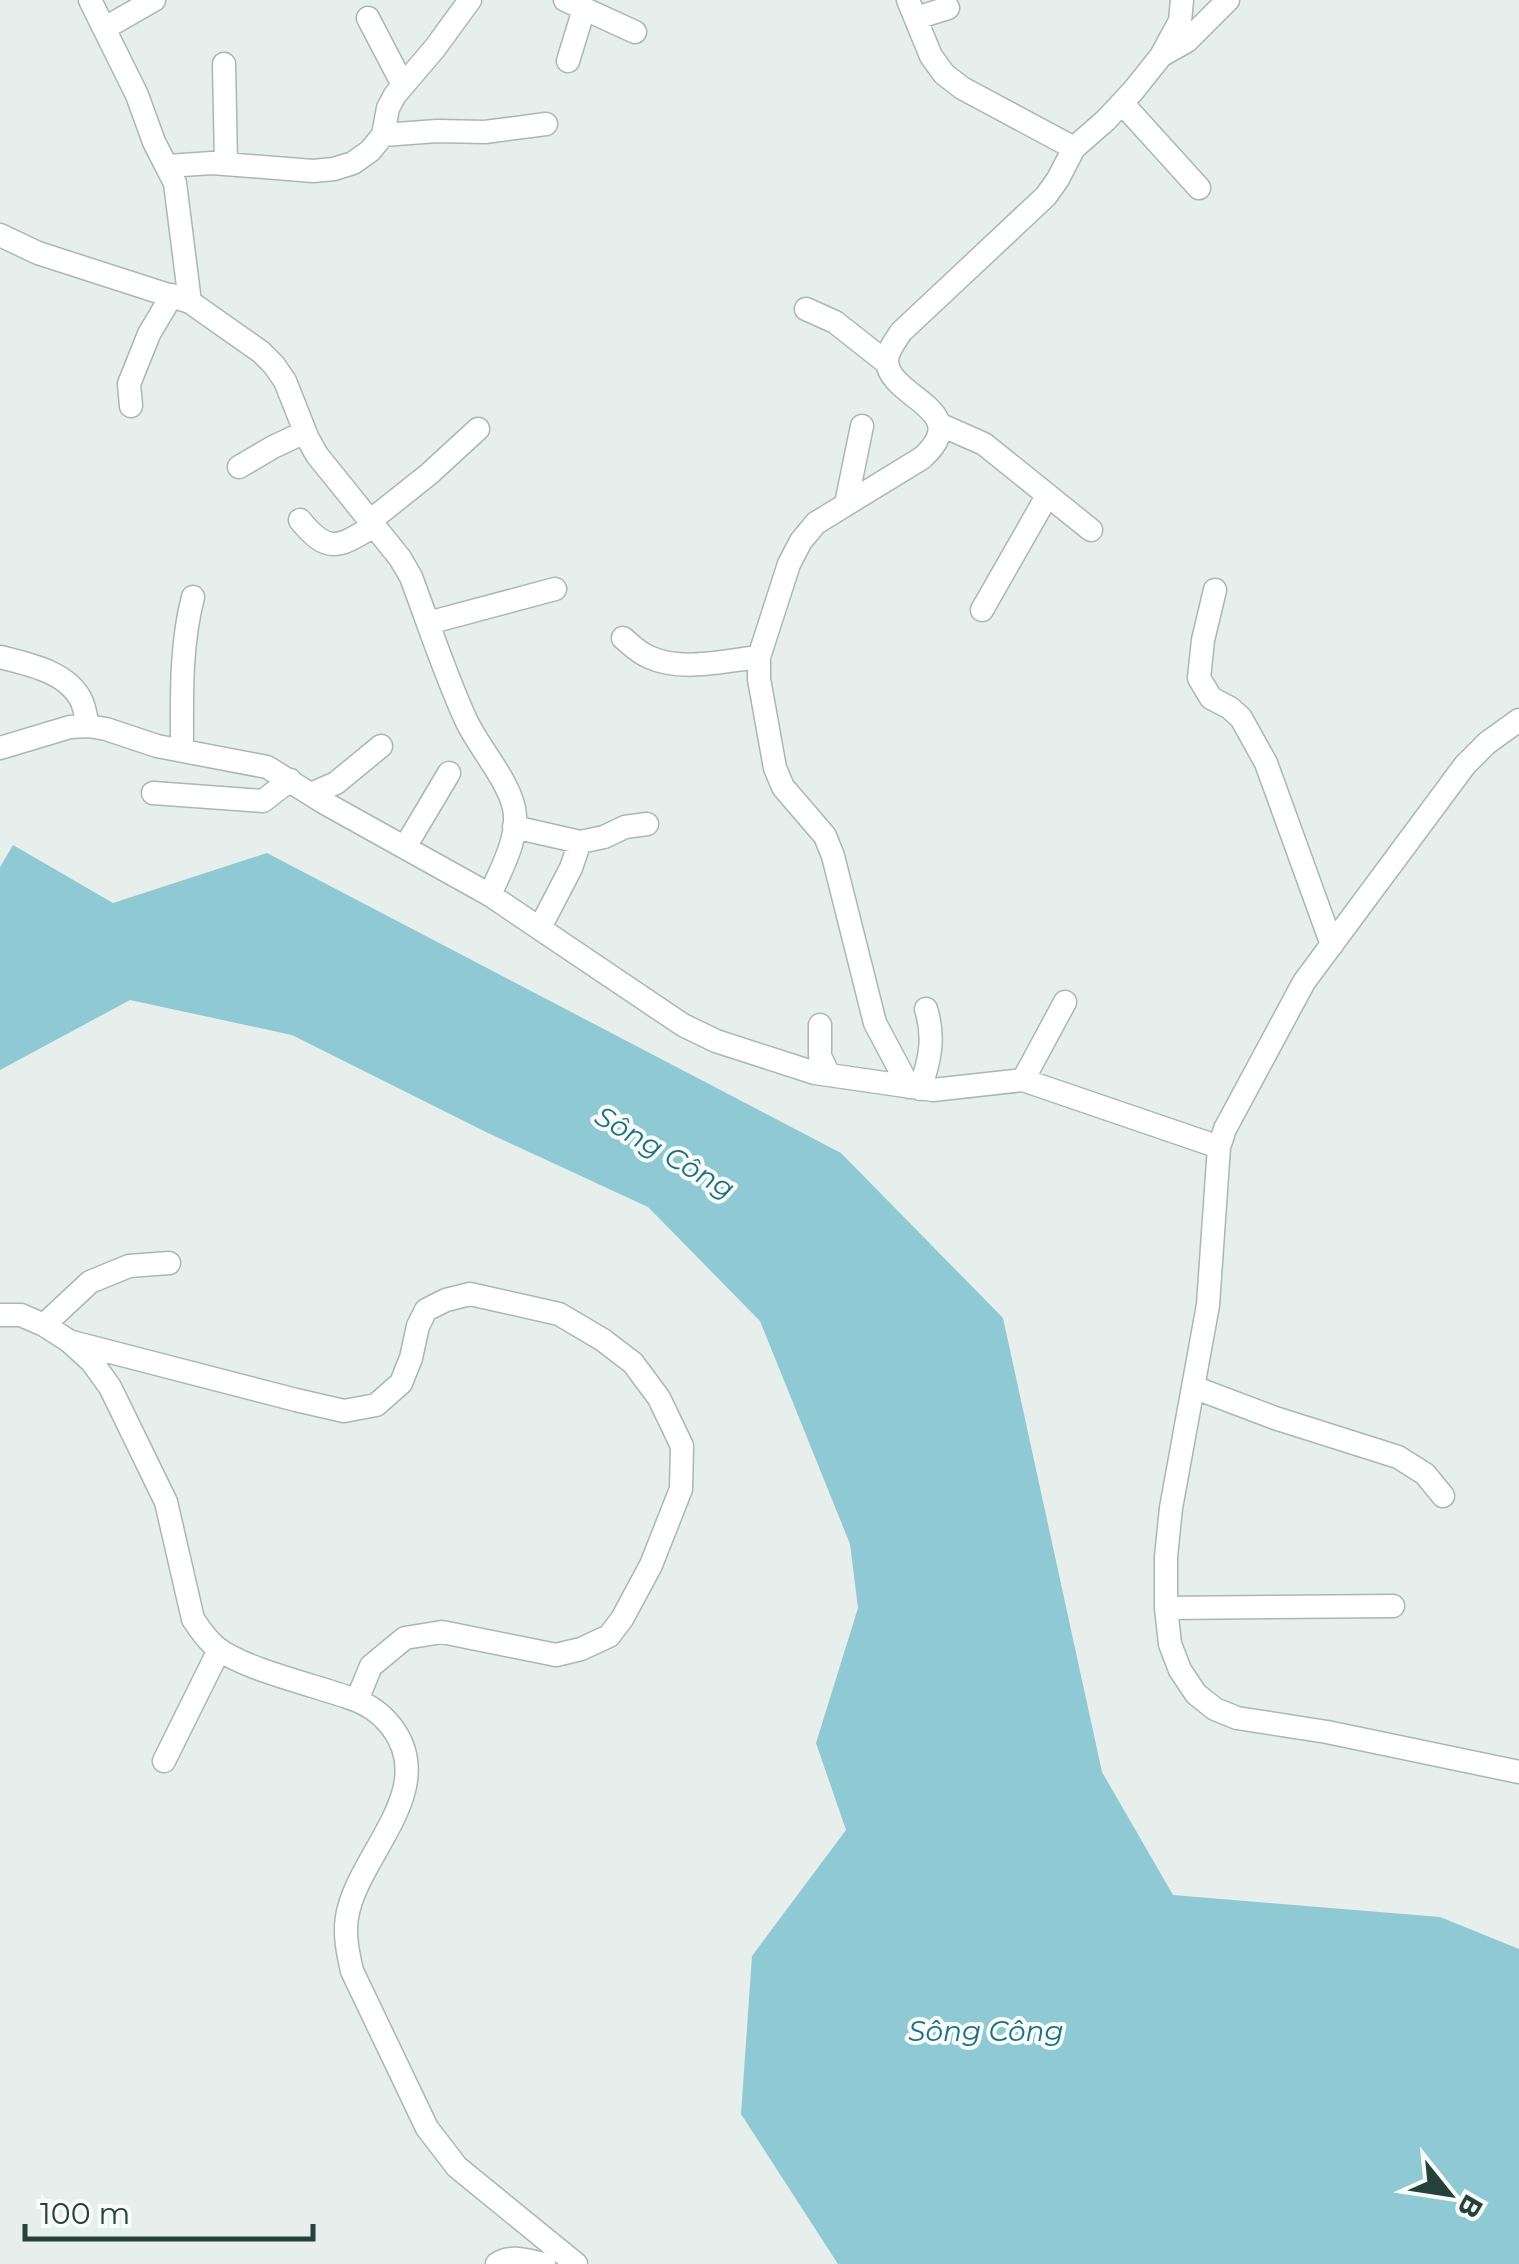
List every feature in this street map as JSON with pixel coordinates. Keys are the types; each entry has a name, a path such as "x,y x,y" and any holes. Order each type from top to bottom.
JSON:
{"street":[{"path":"90,0 137,95 177,193 181,298 148,334 130,384 131,406"},
{"path":"105,28 154,0"},
{"path":"168,166 226,163 296,170 334,169 353,163 383,135 388,108 470,0"},
{"path":"887,362 890,348 901,332 1046,196 1074,148 1122,104 1160,56 1180,21 1182,0"},
{"path":"1160,56 1187,41 1228,0"},
{"path":"568,60 574,4 635,32"},
{"path":"948,8 912,9 944,74 962,88 1074,148"},
{"path":"368,18 403,85"},
{"path":"224,64 226,163"},
{"path":"1122,104 1199,188"},
{"path":"383,135 484,132 546,124"},
{"path":"0,236 38,253 181,298 274,365 285,381 317,455 406,568 464,716 507,791 514,809 514,827 511,845 490,895"},
{"path":"806,309 835,322 887,362 892,375 940,425 939,436 922,458 816,523 801,540 789,564 759,657 759,679 775,768 784,787 824,836 833,856 875,1024 915,1088"},
{"path":"940,425 984,444 1091,530"},
{"path":"846,504 862,426"},
{"path":"300,520 312,535 343,544 478,429"},
{"path":"238,467 305,432"},
{"path":"982,610 1047,496"},
{"path":"428,622 555,588"},
{"path":"1216,590 1203,640 1199,678 1211,698 1241,718 1266,764 1332,945"},
{"path":"182,750 183,669 193,597"},
{"path":"623,638 652,660 680,664 759,657"},
{"path":"0,657 40,666 68,685 82,700 88,726"},
{"path":"0,748 70,727 88,726 141,742 256,763 490,895 698,1034 798,1069 915,1088 949,1090 1023,1080 1219,1148"},
{"path":"1516,728 1488,744 1466,765 1304,982 1225,1128 1219,1148 1210,1292 1170,1508 1166,1608 1170,1644 1180,1670 1196,1694 1216,1709 1237,1718 1328,1732 1519,1772"},
{"path":"312,794 336,783 381,746"},
{"path":"405,847 449,773"},
{"path":"154,793 263,801 290,780"},
{"path":"514,827 580,842 647,824"},
{"path":"545,918 580,842"},
{"path":"1023,1080 1065,1002"},
{"path":"915,1088 932,1046 932,1026 926,1009"},
{"path":"820,1025 820,1056 829,1075"},
{"path":"44,1325 90,1282 129,1266 168,1262"},
{"path":"68,1341 344,1411 376,1406 400,1384 426,1310 470,1294 560,1314 633,1363 659,1398 682,1446 681,1488 651,1565 609,1636 581,1650 556,1655 442,1632 404,1638 364,1685"},
{"path":"0,1315 20,1315 44,1325 92,1362 110,1387 158,1485 170,1518 193,1619 203,1636 238,1661 364,1685 399,1737 408,1762 404,1790 354,1893 346,1918 346,1945 352,1971 427,2128 442,2150 457,2167 576,2264"},
{"path":"1193,1388 1398,1457 1425,1474 1443,1496"},
{"path":"1166,1608 1393,1606"},
{"path":"164,1761 219,1650"},
{"path":"497,2264 512,2258 544,2264"}],"water":[{"name":"Sông Công","path":"13,845 113,903 267,853 841,1153 1003,1318 1102,1772 1173,1895 1440,1917 1519,1949 1519,2264 838,2264 741,2114 752,1956 846,1830 816,1743 858,1608 850,1544 760,1321 648,1207 292,1035 130,1000 0,1070 0,867"}]}
